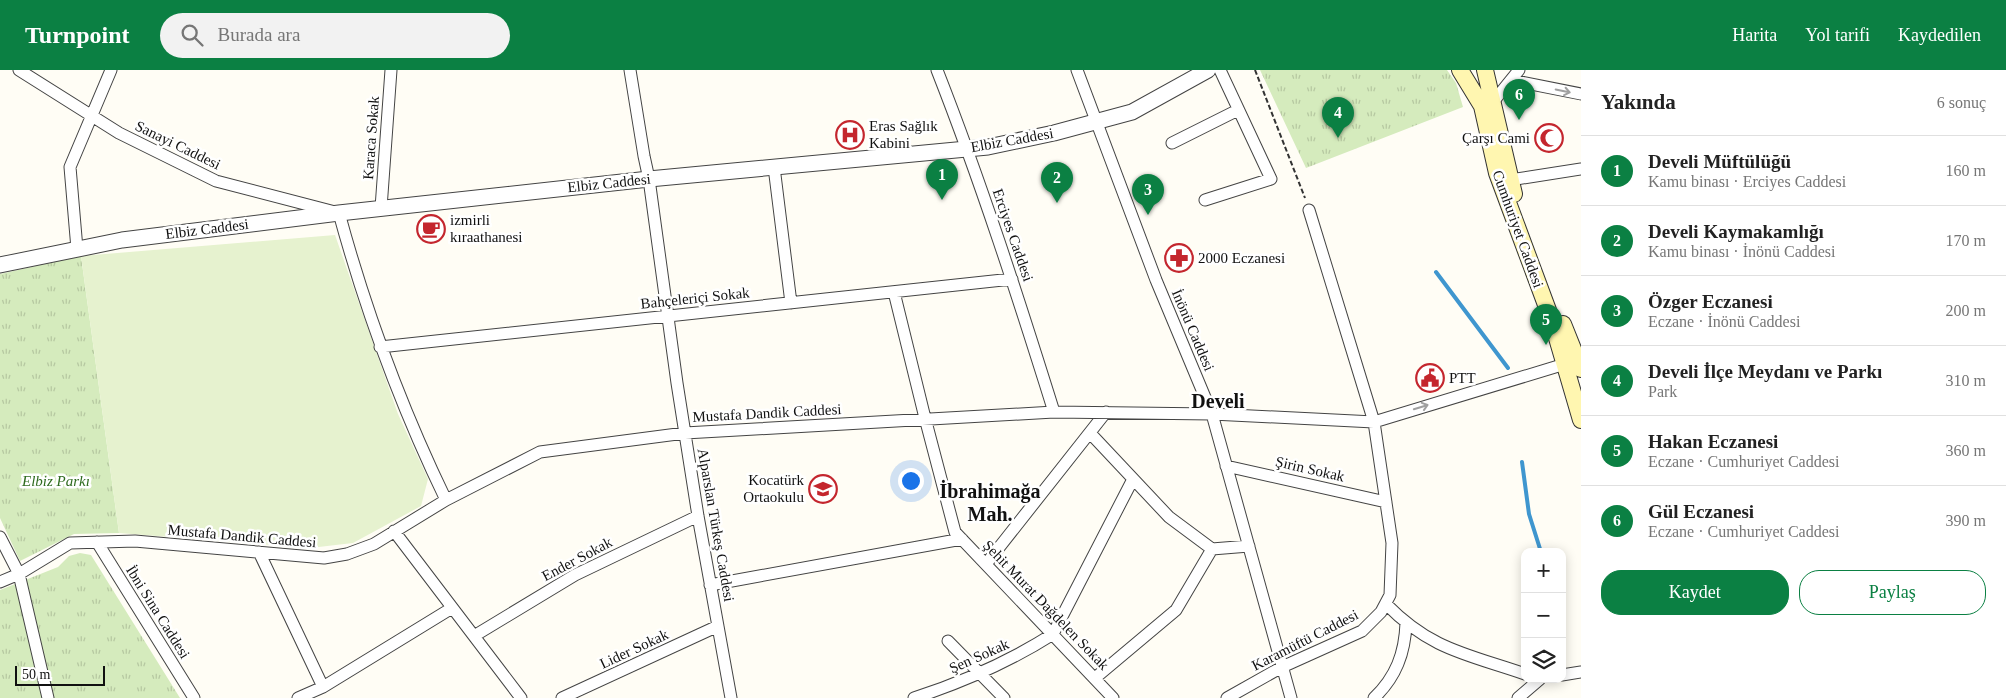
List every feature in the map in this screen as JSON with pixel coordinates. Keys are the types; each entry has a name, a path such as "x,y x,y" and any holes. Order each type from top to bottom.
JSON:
{"main road":[{"name":"Cumhuriyet Caddesi","path":"1460,70 1482,106 1497,173 1552,321 1573,366"},
{"name":"Cumhuriyet Caddesi","path":"1485,70 1510,180 1530,244 1573,366 1581,420"}],"street":[{"name":"Sanayi Caddesi","path":"19,70 119,133 216,181 339,213"},
{"path":"77,249 70,168 111,70"},
{"name":"Karaca Sokak","path":"381,208 390,70"},
{"name":"Alparslan Türkeş Caddesi","path":"630,70 644,156 650,179 698,516 731,698"},
{"name":"Erciyes Caddesi","path":"937,70 968,148 1054,412"},
{"name":"İnönü Caddesi","path":"1078,70 1156,280 1212,414 1290,698"},
{"name":"Elbiz Caddesi","path":"0,265 122,240 339,213 650,179 968,148 1021,140 1132,112 1208,70"},
{"path":"1205,200 1271,179 1220,70"},
{"path":"1493,102 1519,70"},
{"path":"1511,80 1581,94"},
{"path":"1172,143 1238,110"},
{"path":"774,167 791,303"},
{"path":"1510,180 1581,169"},
{"name":"Karamüftü Caddesi","path":"1227,698 1282,667 1362,631 1375,620 1390,595 1392,543 1374,422 1309,210"},
{"path":"339,213 354,269 380,347 402,405 446,500"},
{"name":"Bahçeleriçi Sokak","path":"380,347 1012,279"},
{"name":"Şehit Murat Dağdelen Sokak","path":"894,292 955,532 1113,698"},
{"name":"Mustafa Dandik Caddesi","path":"0,582 19,574 70,543 135,541 324,558 374,544 446,500 540,452 685,433 1054,412 1212,414 1374,422 1573,366"},
{"path":"986,564 1106,412"},
{"path":"1090,433 1169,517 1212,549 1249,546"},
{"name":"Şirin Sokak","path":"1226,466 1386,502"},
{"path":"1052,634 1133,479"},
{"name":"Ender Sokak","path":"474,636 575,575 698,516"},
{"path":"394,531 521,698"},
{"path":"0,537 19,574 48,698"},
{"path":"710,585 962,539"},
{"name":"İbni Sina Caddesi","path":"97,542 194,698"},
{"path":"1095,678 1176,610 1212,549"},
{"path":"259,552 323,688"},
{"path":"1386,604 1406,623 1441,646 1521,673"},
{"path":"298,698 323,688 452,608"},
{"path":"1374,698 1386,685 1398,666 1404,645 1406,623"},
{"name":"Lider Sokak","path":"562,698 718,626"},
{"name":"Şen Sokak","path":"914,698 980,674 1029,649 1052,634"},
{"path":"948,641 1004,698"},
{"path":"1566,674 1581,672"},
{"path":"1518,698 1535,683"}],"path":[{"path":"1255,70 1309,210"}],"green space":[{"path":"1260,70 1447,70 1456,83 1463,107 1306,168"},
{"path":"335,235 398,414 428,479 421,506 353,543 310,548 119,533 81,256"},
{"name":"Elbiz Parkı","path":"81,256 119,533 74,534 20,561 0,518 0,274"},
{"path":"80,553 91,555 180,698 0,698 0,590 58,567 69,556"}],"waterway":[{"path":"1436,272 1508,368"},
{"path":"1522,462 1529,514 1540,548"}],"place":[{"name":"Gül Eczanesi","path":"1519,120"},
{"name":"Eras Sağlık Kabini","path":"850,135"},
{"name":"Develi İlçe Meydanı ve Parkı","path":"1338,138"},
{"name":"Çarşı Cami","path":"1549,138"},
{"name":"Develi Müftülüğü","path":"942,200"},
{"name":"Develi Kaymakamlığı","path":"1057,203"},
{"name":"Özger Eczanesi","path":"1148,215"},
{"name":"izmirli kıraathanesi","path":"431,229"},
{"name":"2000 Eczanesi","path":"1179,258"},
{"name":"Hakan Eczanesi","path":"1546,345"},
{"name":"PTT","path":"1430,378"},
{"name":"Kocatürk Ortaokulu","path":"823,489"}],"district":[{"name":"Develi","path":"1218,401"},
{"name":"İbrahimağa Mah.","path":"990,502"}]}
